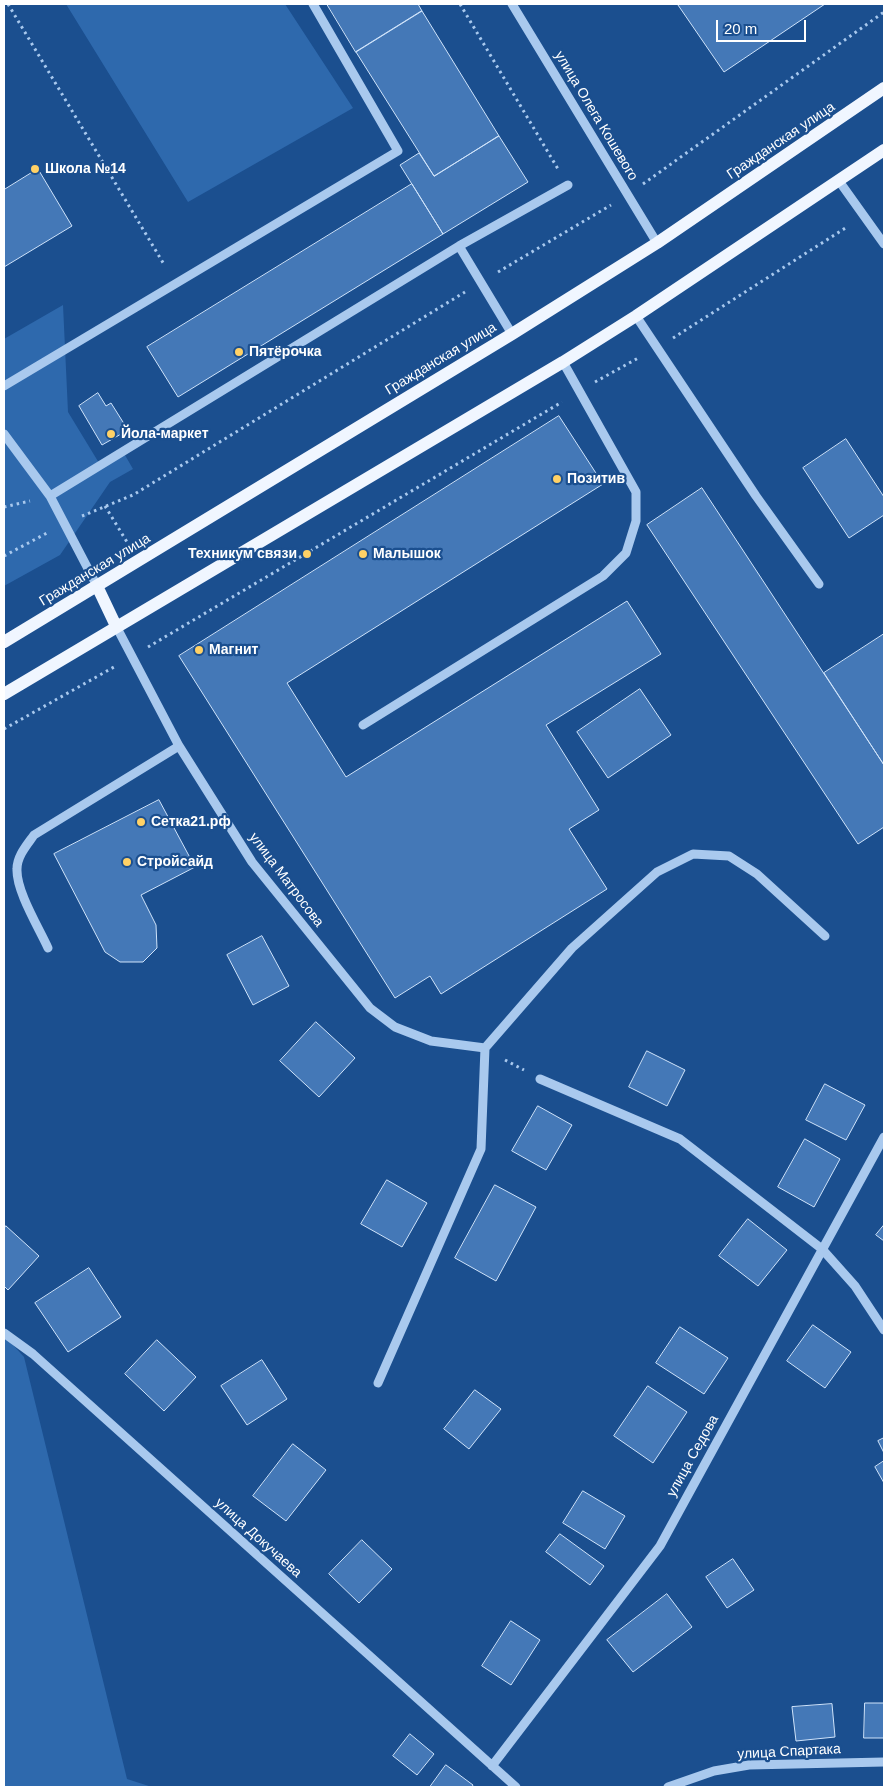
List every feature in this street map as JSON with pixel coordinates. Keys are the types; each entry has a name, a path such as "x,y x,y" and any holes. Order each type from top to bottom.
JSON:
{"main road":[{"name":"Гражданская улица","path":"4,642 512,334 657,243 884,88"},
{"path":"4,694 563,362 636,316 884,150"},
{"path":"97,586 116,626"}],"street":[{"path":"4,386 398,152 313,4"},
{"name":"улица Олега Кошевого","path":"512,4 657,243"},
{"path":"839,181 884,244"},
{"path":"50,496 459,246 568,185"},
{"path":"459,246 512,334"},
{"path":"636,316 656,348 819,584"},
{"path":"363,725 603,576 626,553 636,522 636,492 563,362"},
{"path":"4,434 50,496 97,586"},
{"name":"улица Матросова","path":"116,626 179,746 252,862 370,1008 395,1027 431,1041 485,1048"},
{"path":"48,948 19,883 17,868 24,848 34,835 179,746"},
{"path":"378,1383 481,1149 485,1048 572,948 657,872 693,854 729,856 757,874 825,936"},
{"path":"540,1079 680,1139 822,1249 855,1286 884,1330"},
{"name":"улица Седова","path":"492,1766 660,1546 884,1137"},
{"name":"улица Докучаева","path":"4,1333 32,1354 492,1766"},
{"name":"улица Спартака","path":"668,1787 714,1771 749,1765 884,1762"},
{"path":"492,1766 516,1787"}],"path":[{"path":"8,4 176,284"},
{"path":"460,4 568,185"},
{"path":"4,556 64,525 133,495 481,282 628,195 884,12"},
{"path":"4,729 132,657 580,391 656,348 865,216"},
{"path":"105,506 129,546"},
{"path":"485,1048 540,1079"}],"shaded area":[{"path":"66,4 285,4 353,108 188,202"},
{"path":"63,305 68,412 99,463 122,450 133,469 110,482 60,555 4,586 4,339"},
{"path":"4,1335 24,1357 127,1779 152,1787 4,1787"}],"building":[{"path":"327,4 418,4 422,11 356,52"},
{"path":"825,4 724,72 678,5"},
{"path":"422,11 499,136 434,176 356,52"},
{"path":"499,136 528,182 443,234 400,165 419,153 434,176"},
{"path":"38,169 72,226 4,267 4,190"},
{"path":"412,184 443,234 178,397 147,347"},
{"path":"98,393 106,406 111,403 128,430 102,445 79,406"},
{"path":"559,416 603,484 287,683 346,777 627,601 661,654 546,725 599,810 569,829 607,889 441,994 430,976 395,998 179,656"},
{"path":"846,439 884,497 884,515 849,538 803,468"},
{"path":"702,488 884,765 884,827 858,844 647,525"},
{"path":"884,634 884,765 824,673"},
{"path":"640,689 671,735 608,778 577,732"},
{"path":"159,800 195,867 141,895 156,925 157,948 143,962 120,962 105,952 54,854"},
{"path":"262,936 289,986 253,1005 227,955"},
{"path":"316,1022 355,1058 319,1097 280,1061"},
{"path":"647,1051 685,1070 667,1106 629,1087"},
{"path":"825,1084 865,1105 846,1140 806,1120"},
{"path":"538,1106 572,1125 546,1170 512,1151"},
{"path":"805,1139 840,1159 814,1207 778,1187"},
{"path":"387,1180 427,1203 402,1247 361,1224"},
{"path":"495,1185 536,1207 496,1281 455,1258"},
{"path":"748,1219 787,1250 758,1286 719,1256"},
{"path":"884,1225 884,1241 876,1235"},
{"path":"6,1226 39,1256 8,1290 4,1286 4,1229"},
{"path":"89,1268 121,1317 68,1352 35,1303"},
{"path":"813,1325 851,1352 825,1388 787,1361"},
{"path":"680,1327 728,1358 704,1394 656,1363"},
{"path":"157,1340 196,1377 164,1411 125,1374"},
{"path":"262,1360 287,1399 247,1425 221,1386"},
{"path":"648,1386 687,1412 653,1463 614,1436"},
{"path":"475,1390 501,1409 469,1449 444,1429"},
{"path":"884,1438 884,1453 878,1441"},
{"path":"293,1444 326,1470 286,1521 253,1496"},
{"path":"884,1461 884,1483 875,1467"},
{"path":"583,1491 625,1516 605,1549 563,1523"},
{"path":"560,1534 604,1566 590,1585 546,1552"},
{"path":"362,1540 392,1569 359,1603 329,1574"},
{"path":"733,1559 754,1590 727,1608 706,1577"},
{"path":"667,1594 692,1627 633,1672 607,1640"},
{"path":"511,1621 540,1640 511,1685 482,1666"},
{"path":"865,1703 884,1703 884,1738 864,1738"},
{"path":"832,1704 835,1737 796,1741 792,1707"},
{"path":"410,1734 434,1754 417,1775 393,1756"},
{"path":"446,1765 473,1785 472,1787 430,1787"}],"place":[{"name":"Школа №14","path":"35,169"},
{"name":"Пятёрочка","path":"239,352"},
{"name":"Йола-маркет","path":"111,434"},
{"name":"Позитив","path":"557,479"},
{"name":"Техникум связи","path":"307,554"},
{"name":"Малышок","path":"363,554"},
{"name":"Магнит","path":"199,650"},
{"name":"Сетка21.рф","path":"141,822"},
{"name":"Стройсайд","path":"127,862"}]}
